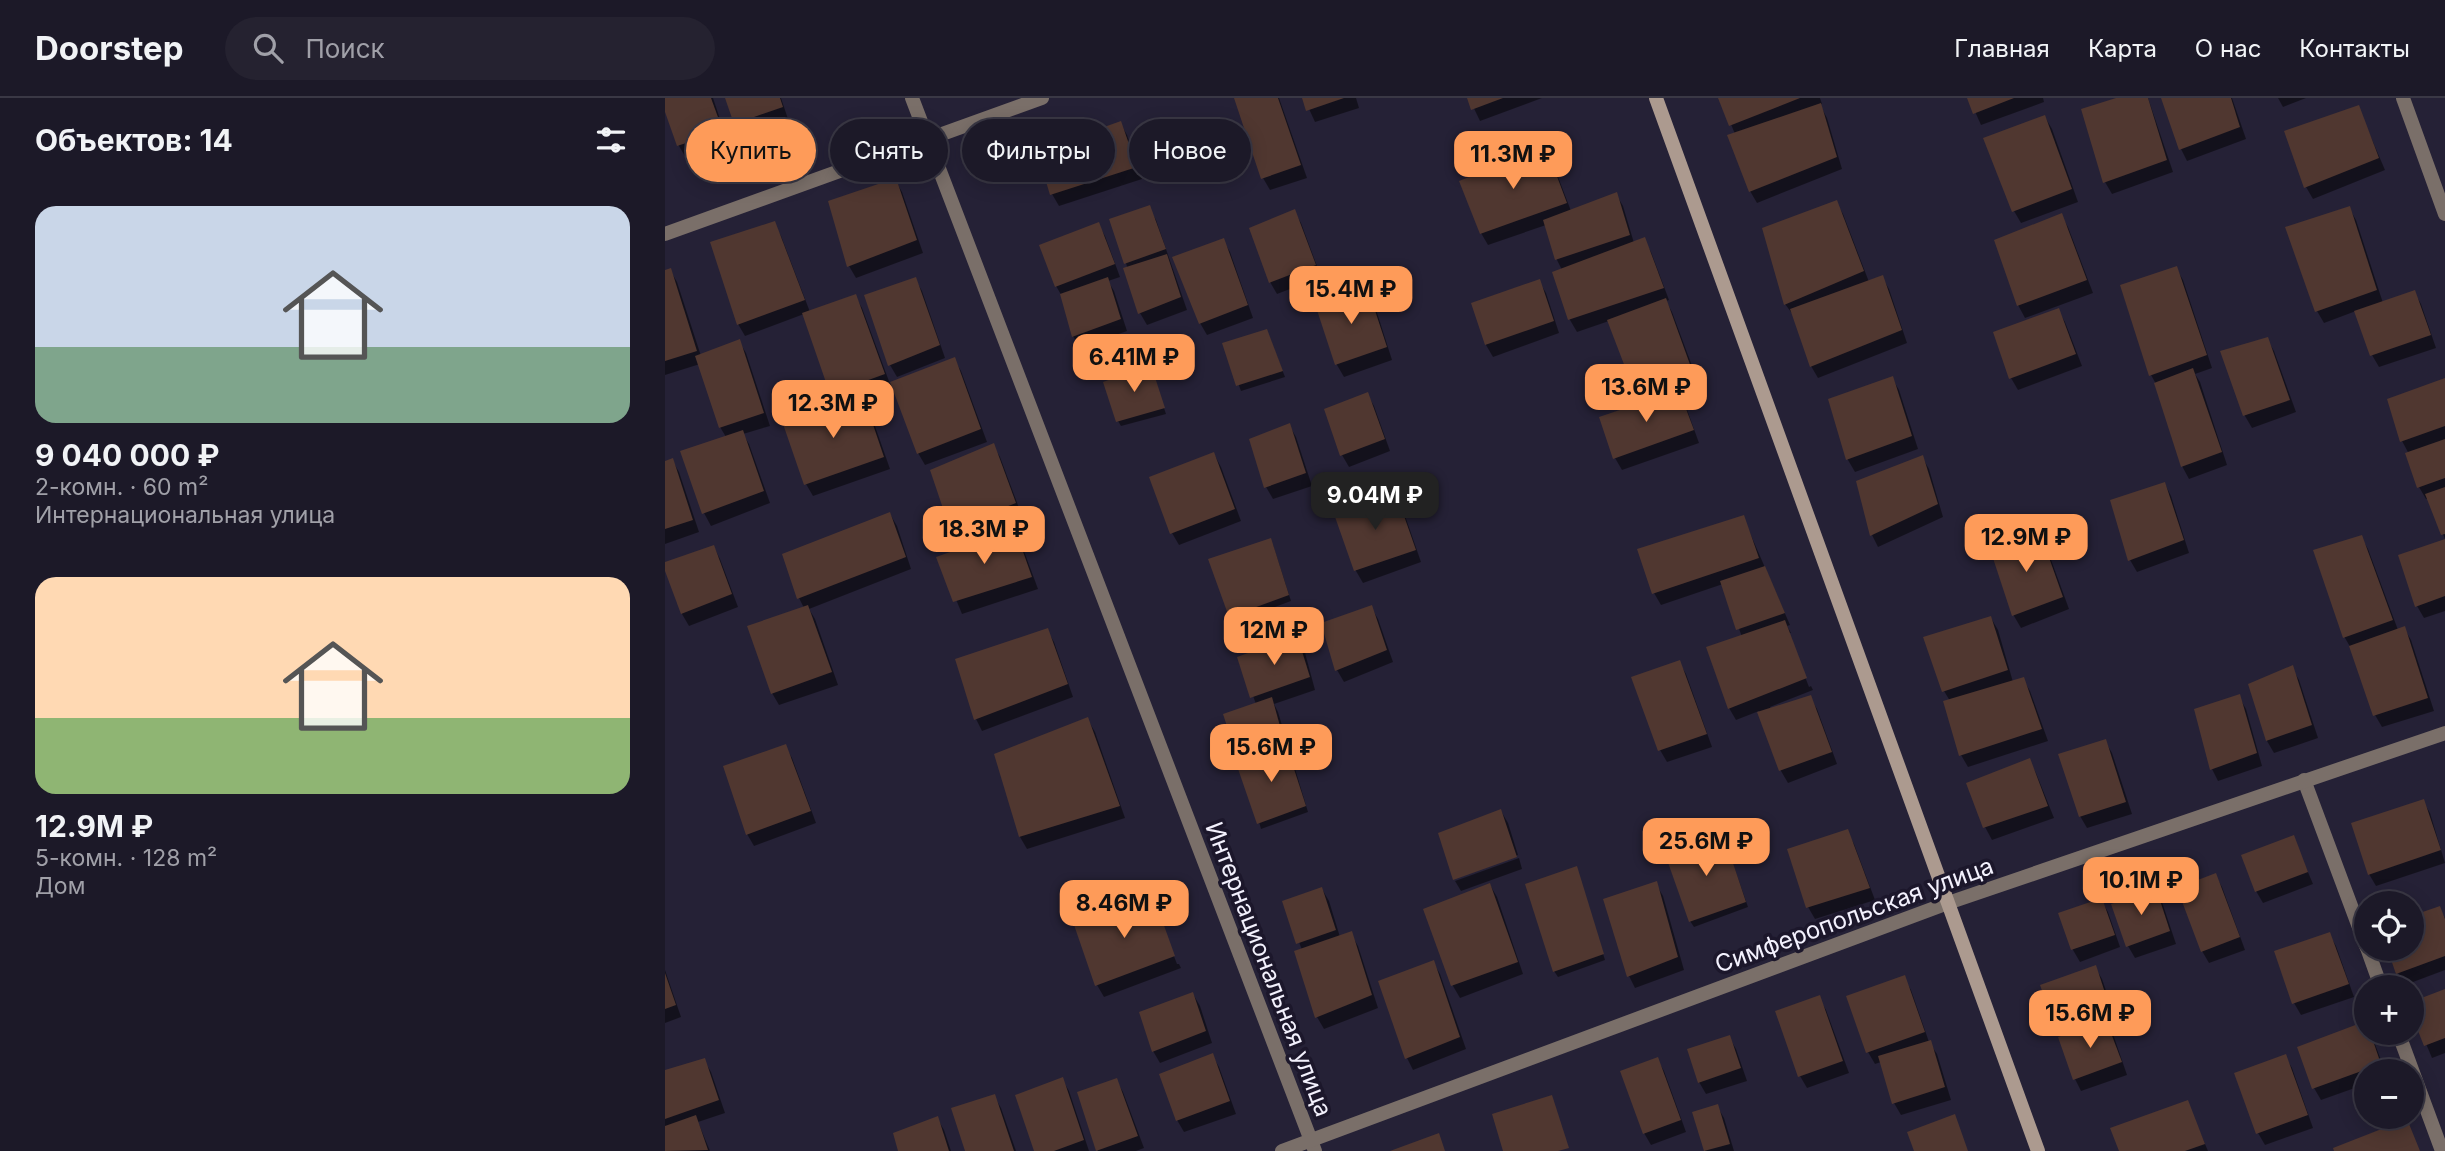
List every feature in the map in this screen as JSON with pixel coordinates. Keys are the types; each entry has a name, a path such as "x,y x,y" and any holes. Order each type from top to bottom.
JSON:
{"main road":[{"path":"1656,98 2038,1151"}],"street":[{"name":"Интернациональная улица","path":"912,98 919,119"},
{"path":"948,132 1042,98"},
{"path":"2403,98 2445,214"},
{"path":"665,234 830,175"},
{"name":"Интернациональная улица","path":"942,182 1313,1146"},
{"name":"Симферопольская улица","path":"1282,1151 1313,1146 1948,903 2445,733"},
{"path":"2304,780 2354,915"},
{"path":"2403,1045 2442,1151"}],"building":[{"path":"665,98 711,98 719,119 686,119 686,143 677,146 665,112"},
{"path":"725,98 780,98 783,107 748,119 732,119"},
{"path":"1234,98 1278,98 1301,165 1261,179 1251,149 1251,119 1241,119"},
{"path":"1302,98 1344,98 1306,111"},
{"path":"1467,98 1503,98 1471,110"},
{"path":"1718,98 1800,98 1729,126"},
{"path":"1967,98 2014,98 1973,114"},
{"path":"2116,98 2148,98 2167,160 2103,183 2081,109"},
{"path":"2161,98 2231,98 2240,127 2179,150"},
{"path":"1821,103 1837,157 1749,192 1727,135"},
{"path":"2359,105 2379,158 2304,188 2284,131"},
{"path":"2045,115 2072,189 2012,212 1983,138"},
{"path":"1121,121 1129,144 1129,170 1115,174 1115,123"},
{"path":"1546,147 1567,203 1480,234 1459,181"},
{"path":"884,182 897,182 917,240 847,267 828,201"},
{"path":"1046,182 1090,182 1050,195"},
{"path":"1617,192 1630,235 1555,260 1543,220"},
{"path":"1837,200 1864,271 1784,305 1762,228"},
{"path":"1150,205 1166,249 1124,264 1109,219"},
{"path":"2350,206 2377,290 2315,312 2285,227"},
{"path":"1295,209 1316,265 1269,283 1249,228"},
{"path":"2062,213 2087,280 2017,306 1994,240"},
{"path":"775,221 805,300 737,325 710,242"},
{"path":"1099,222 1115,264 1055,287 1039,245"},
{"path":"1645,237 1664,288 1568,320 1552,272"},
{"path":"1224,238 1248,305 1199,324 1172,257"},
{"path":"1167,254 1181,297 1138,314 1123,268"},
{"path":"2177,266 2207,355 2149,376 2120,285"},
{"path":"671,268 697,351 665,361 665,270"},
{"path":"1883,275 1902,330 1810,367 1790,309"},
{"path":"916,277 940,345 888,366 864,295"},
{"path":"1108,277 1121,319 1072,337 1060,294"},
{"path":"1540,279 1554,321 1485,345 1471,303"},
{"path":"1367,286 1387,347 1335,365 1315,304"},
{"path":"2415,290 2431,335 2370,356 2354,311"},
{"path":"856,294 885,374 830,394 802,313"},
{"path":"1666,298 1692,370 1635,393 1607,320"},
{"path":"2059,308 2076,354 2009,379 1993,332"},
{"path":"1267,329 1283,371 1236,386 1222,343"},
{"path":"2268,337 2290,400 2243,416 2220,351"},
{"path":"740,339 764,413 719,428 695,356"},
{"path":"955,357 981,429 917,454 890,382"},
{"path":"1151,365 1165,408 1116,422 1103,382"},
{"path":"2193,368 2222,452 2181,467 2154,383"},
{"path":"1893,376 1912,436 1846,460 1828,399"},
{"path":"2445,378 2445,426 2400,442 2387,399"},
{"path":"1679,390 1694,430 1613,459 1599,417"},
{"path":"1368,392 1385,439 1340,456 1324,409"},
{"path":"863,395 884,457 804,485 782,421"},
{"path":"1290,423 1306,473 1264,488 1249,439"},
{"path":"743,430 764,491 702,514 680,451"},
{"path":"2445,439 2445,478 2417,488 2405,453"},
{"path":"994,443 1016,503 950,529 930,470"},
{"path":"1214,452 1235,509 1170,534 1149,477"},
{"path":"1923,455 1938,504 1870,536 1856,481"},
{"path":"673,458 693,520 665,529 665,461"},
{"path":"2165,482 2184,540 2128,561 2110,500"},
{"path":"2445,487 2445,534 2441,535 2425,494"},
{"path":"1396,493 1416,550 1354,571 1334,514"},
{"path":"890,512 906,557 797,599 782,554"},
{"path":"1744,515 1759,558 1652,594 1637,549"},
{"path":"1015,529 1032,577 953,602 936,557"},
{"path":"2040,532 2063,597 2012,616 1990,549"},
{"path":"2362,535 2393,620 2343,638 2313,550"},
{"path":"1271,538 1289,595 1229,617 1208,559"},
{"path":"2445,539 2445,596 2415,607 2398,555"},
{"path":"714,545 732,594 681,614 665,571 665,562"},
{"path":"1765,566 1785,613 1736,630 1720,581"},
{"path":"808,605 832,672 771,694 747,626"},
{"path":"1372,605 1387,650 1335,671 1321,623"},
{"path":"1991,616 2008,670 1942,692 1923,637"},
{"path":"1785,620 1807,678 1728,709 1706,647"},
{"path":"2405,626 2428,698 2373,716 2349,646"},
{"path":"1048,628 1068,684 974,720 955,659"},
{"path":"1297,635 1310,677 1250,698 1237,657"},
{"path":"1680,660 1707,734 1658,751 1631,677"},
{"path":"2293,665 2312,725 2266,741 2248,684"},
{"path":"2024,677 2042,729 1959,756 1943,701"},
{"path":"2240,694 2257,753 2210,770 2194,709"},
{"path":"1811,695 1832,752 1779,771 1757,712"},
{"path":"1272,697 1283,737 1236,754 1223,714"},
{"path":"1088,717 1120,806 1019,837 994,754"},
{"path":"2106,739 2126,802 2079,817 2058,754"},
{"path":"786,744 811,811 746,835 723,766"},
{"path":"1286,744 1306,806 1257,824 1236,763"},
{"path":"2030,758 2048,806 1983,828 1966,783"},
{"path":"2424,799 2441,850 2368,875 2351,823"},
{"path":"1501,809 1517,857 1453,880 1438,833"},
{"path":"1848,829 1870,888 1806,908 1787,849"},
{"path":"1723,833 1746,902 1689,922 1665,854"},
{"path":"2294,835 2308,872 2255,892 2241,855"},
{"path":"1577,866 1604,954 1553,972 1525,884"},
{"path":"2216,873 2240,937 2201,952 2177,888"},
{"path":"1657,881 1678,957 1627,977 1603,899"},
{"path":"1490,883 1518,962 1451,986 1423,909"},
{"path":"1322,887 1336,930 1296,944 1282,901"},
{"path":"2156,888 2170,931 2126,947 2111,904"},
{"path":"1153,895 1175,956 1095,986 1073,922"},
{"path":"2102,898 2115,935 2071,950 2058,913"},
{"path":"2440,906 2445,919 2445,956 2396,974 2392,961 2424,961 2424,912"},
{"path":"1352,931 1372,995 1315,1018 1294,951"},
{"path":"2330,932 2349,984 2292,1004 2274,951"},
{"path":"1434,960 1460,1037 1405,1059 1378,981"},
{"path":"2096,965 2108,1002 2053,1021 2040,985"},
{"path":"665,973 676,1005 665,1009"},
{"path":"1905,975 1925,1032 1866,1053 1846,996"},
{"path":"2445,989 2445,1038 2424,1046 2424,1045 2424,997"},
{"path":"1193,992 1206,1031 1152,1052 1139,1012"},
{"path":"1820,995 1843,1061 1798,1077 1775,1011"},
{"path":"2106,1020 2122,1062 2073,1080 2058,1037"},
{"path":"2354,1026 2354,1045 2374,1045 2379,1059 2354,1059 2354,1074 2312,1089 2297,1047"},
{"path":"1730,1035 1741,1068 1698,1083 1687,1049"},
{"path":"1931,1040 1945,1087 1892,1104 1878,1056"},
{"path":"1213,1053 1230,1101 1176,1121 1159,1074"},
{"path":"2286,1054 2308,1115 2256,1134 2234,1073"},
{"path":"1658,1057 1681,1120 1643,1134 1620,1071"},
{"path":"705,1058 719,1100 665,1119 665,1070"},
{"path":"1063,1077 1084,1140 1054,1151 1034,1151 1015,1095"},
{"path":"1117,1078 1138,1136 1096,1151 1077,1092"},
{"path":"995,1094 1014,1151 965,1151 951,1108"},
{"path":"1552,1095 1569,1148 1558,1151 1503,1151 1492,1114"},
{"path":"2188,1100 2205,1144 2185,1151 2119,1151 2110,1128"},
{"path":"1718,1104 1730,1144 1704,1151 1692,1112"},
{"path":"1955,1114 1968,1151 1914,1151 1907,1132"},
{"path":"696,1115 708,1150 665,1151 665,1126"},
{"path":"938,1116 949,1151 898,1151 893,1133"},
{"path":"2381,1129 2411,1129 2420,1151 2334,1151 2333,1148"},
{"path":"1439,1133 1445,1151 1390,1151"}]}
